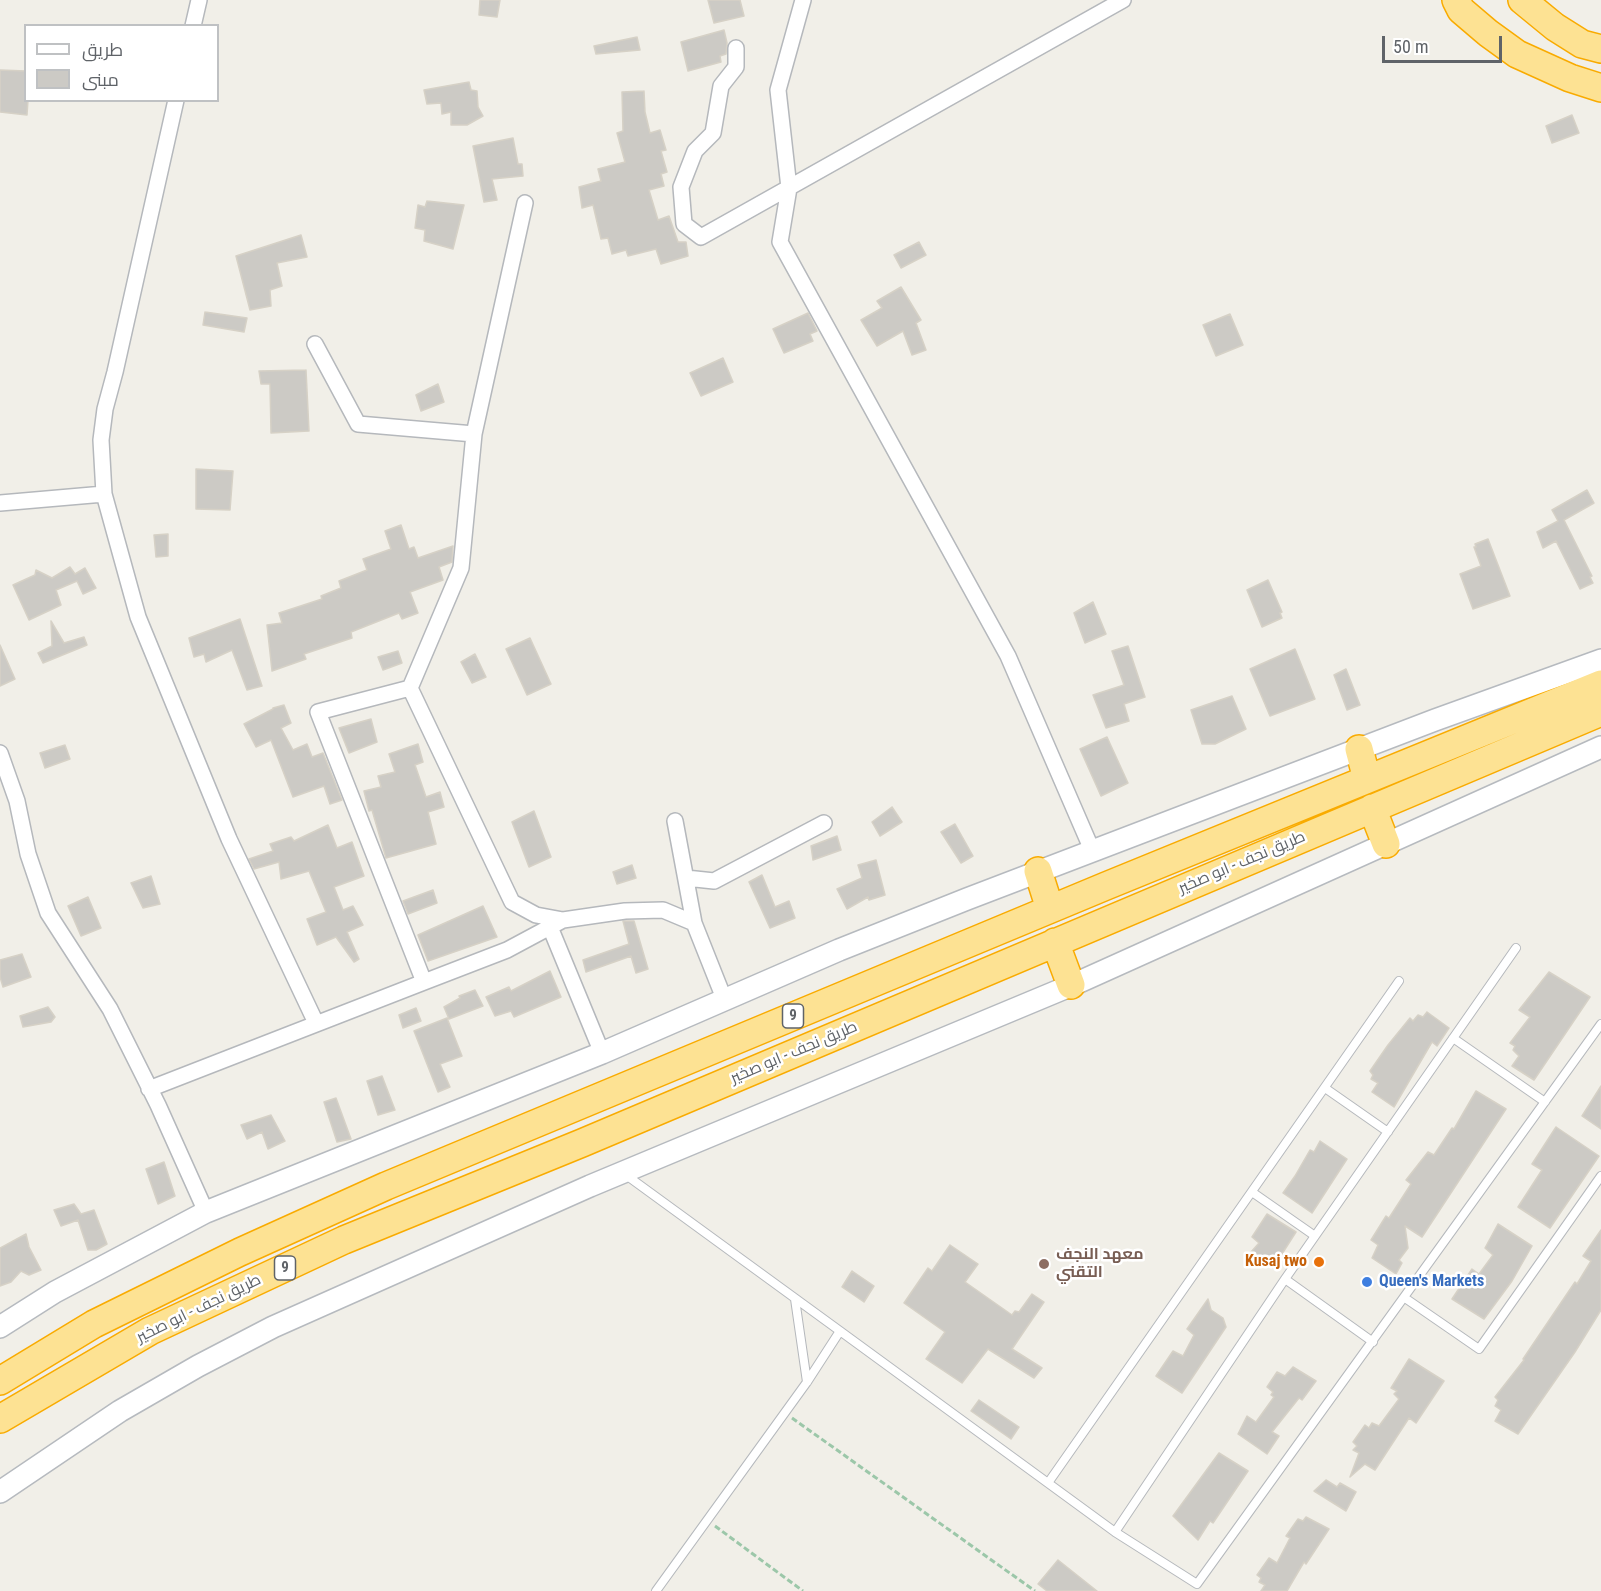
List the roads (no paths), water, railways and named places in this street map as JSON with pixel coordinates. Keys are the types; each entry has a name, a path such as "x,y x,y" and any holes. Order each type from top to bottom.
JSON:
{"highway":[{"path":"1456,0 1461,10 1517,54 1570,78 1601,88"},
{"path":"1521,0 1555,27 1582,44 1601,49"},
{"name":"طريق نجف - ابو صخير","path":"0,1381 94,1324 240,1252 396,1182 1050,909 1601,684"},
{"name":"طريق نجف - ابو صخير","path":"0,1419 150,1331 344,1240 582,1143 1601,712"},
{"path":"1359,748 1367,779"},
{"path":"1372,808 1386,844"},
{"path":"1038,871 1050,909"},
{"path":"1055,942 1071,985"},
{"path":"240,1252 234,1261 234,1271 239,1280 249,1285"},
{"path":"196,1273 207,1275 214,1284 214,1295 207,1303"}],"main road":[{"path":"0,1328 55,1292 206,1212 602,1053 839,950 1038,871 1359,748 1601,660"},
{"path":"0,1492 120,1412 198,1366 273,1327 622,1173 1071,985 1601,747"}],"street":[{"path":"193,24 199,0"},
{"path":"736,48 736,67 721,86 712,133 695,152 681,187 684,224 701,237 1124,0"},
{"path":"801,1 778,90 789,188 780,242 1008,656 1092,850"},
{"path":"176,102 105,409 101,440 104,494 138,617 229,839 316,1023"},
{"path":"525,203 474,434 461,568 410,688 512,902 557,923"},
{"path":"315,344 358,424 474,434"},
{"path":"0,503 104,494"},
{"path":"410,688 318,712 424,982"},
{"path":"0,753 17,801 28,854 48,913 110,1009 150,1089 206,1212"},
{"path":"675,820 694,923 725,1001"},
{"path":"686,878 714,881 824,823"},
{"path":"150,1089 507,950 557,923 625,911 663,910 694,923"},
{"path":"557,923 602,1053"}],"lane":[{"path":"1115,1532 1285,1279 1516,948"},
{"path":"1048,1483 1399,981"},
{"path":"622,1173 1115,1532 1197,1584 1601,1024"},
{"path":"1453,1038 1545,1102"},
{"path":"1324,1088 1388,1132"},
{"path":"1405,1298 1479,1348 1601,1176"},
{"path":"1252,1192 1315,1236"},
{"path":"1285,1279 1373,1342"},
{"path":"795,1299 807,1382"},
{"path":"656,1591 807,1382 840,1331"}],"place":[{"name":"Kusaj two","path":"1319,1262"},
{"name":"معهد النجف التقني","path":"1044,1264"},
{"name":"Queen's Markets","path":"1367,1282"}]}
